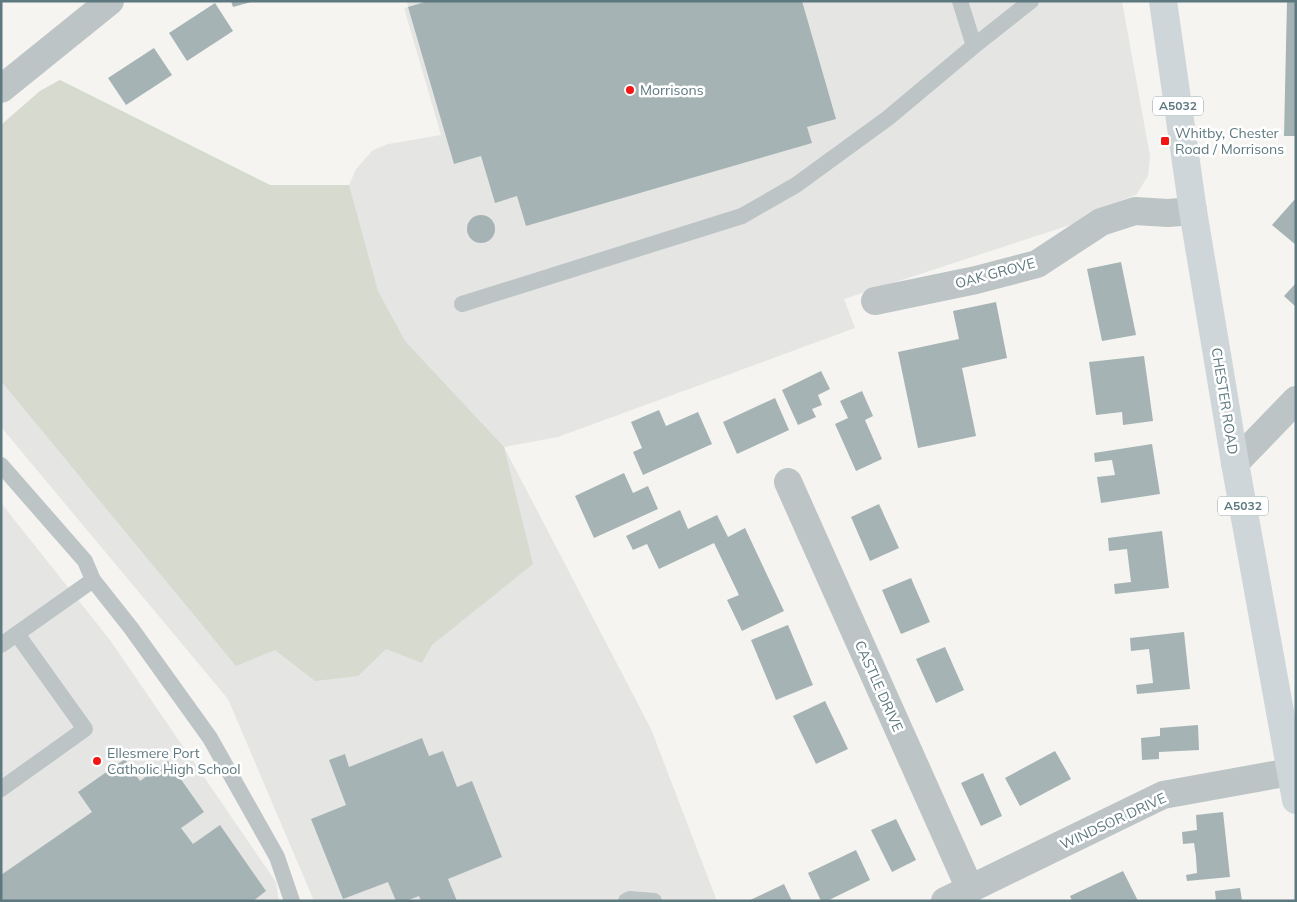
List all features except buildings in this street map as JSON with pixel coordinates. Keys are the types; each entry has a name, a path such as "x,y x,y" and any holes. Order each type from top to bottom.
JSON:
{"main road":[{"name":"CHESTER ROAD","path":"1163,1 1193,210 1235,463 1296,800"}],"street":[{"path":"1,89 110,1"},
{"name":"OAK GROVE","path":"876,301 976,280 1037,264 1102,222 1134,212 1168,213 1193,210"},
{"path":"1235,463 1296,400"},
{"name":"CASTLE DRIVE","path":"788,482 970,889"},
{"name":"WINDSOR DRIVE","path":"946,901 1163,796 1290,772"}],"lane":[{"path":"960,1 974,46"},
{"path":"462,304 742,216 796,185 888,118 1031,1"},
{"path":"1,465 85,561 93,580 131,628 210,738 277,856 292,901"},
{"path":"1,645 93,580"},
{"path":"1,789 86,729 17,634"},
{"path":"626,901 654,901"}],"shaded area":[{"path":"407,1 1122,1 1150,156 1148,176 1136,195 1112,204 1076,223 844,299 855,328 558,437 504,447 651,729 717,901 314,901 228,699 1,427 1,125 40,91 60,80 270,185 349,185 356,169 373,150 388,144 441,135 404,8 408,7"},
{"path":"60,80 270,185 349,185 378,291 405,341 504,447 533,564 432,645 422,663 386,649 358,676 315,681 275,650 236,666 1,381 1,125 40,91"},
{"name":"Ellesmere Port Catholic High School","path":"1,503 110,640 276,882 279,901 1,901"}],"place":[{"name":"Morrisons","path":"630,90"},
{"name":"Whitby, Chester Road / Morrisons","path":"1165,141"},
{"name":"Ellesmere Port Catholic High School","path":"97,761"}]}
